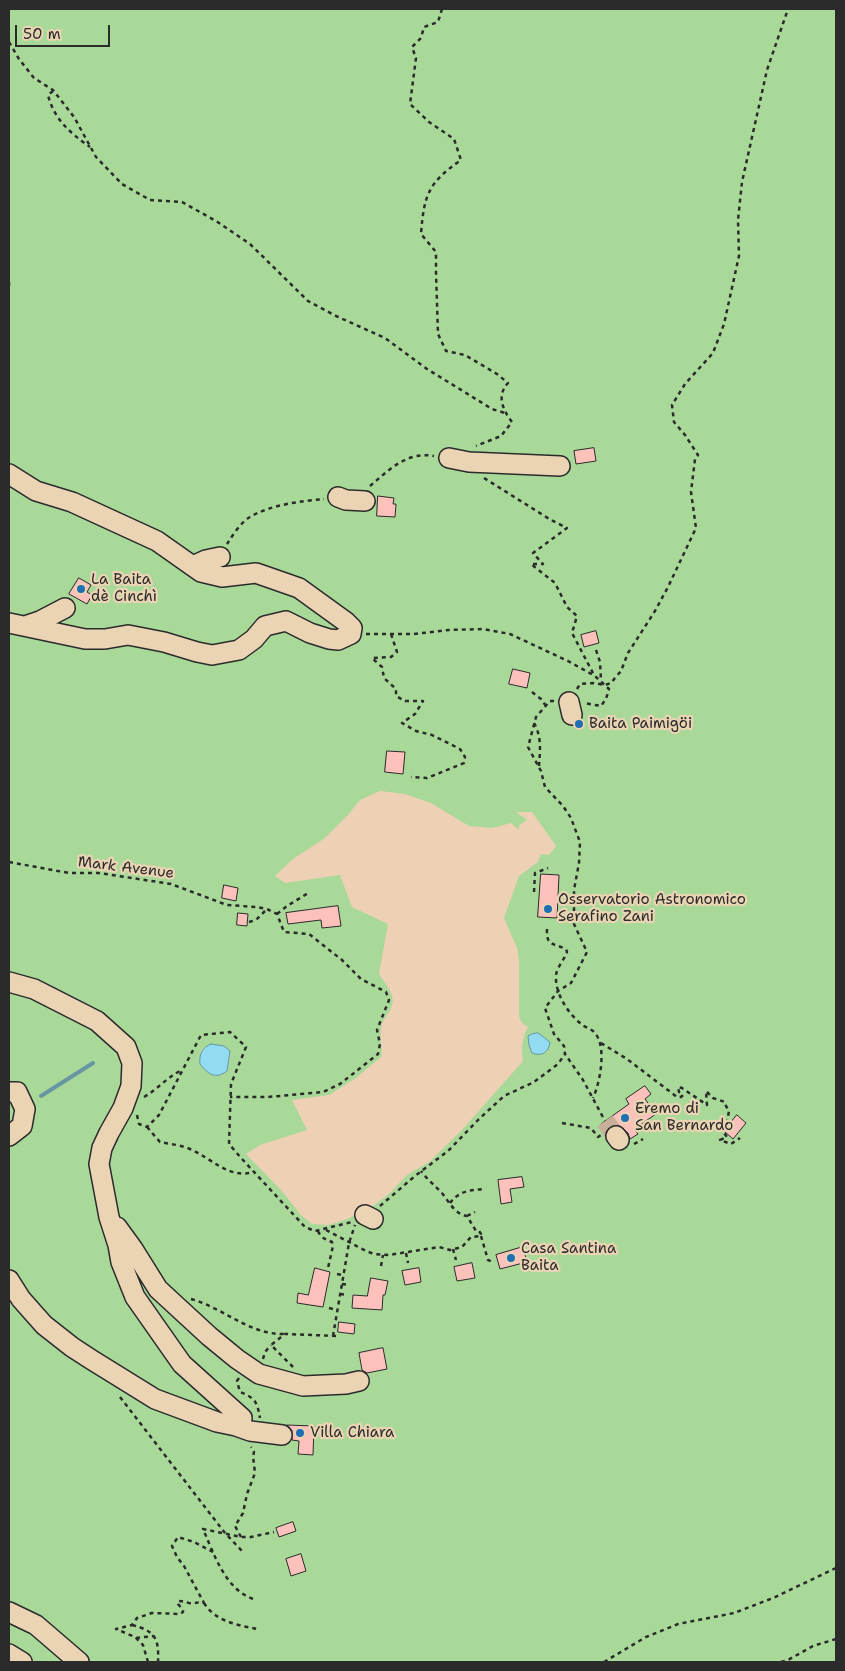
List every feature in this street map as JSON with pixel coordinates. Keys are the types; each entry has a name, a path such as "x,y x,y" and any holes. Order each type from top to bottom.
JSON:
{"street":[{"path":"449,458 469,462 560,466"},
{"path":"9,474 36,491 72,502 157,541 201,572 222,577 256,573 299,588 346,622 352,628 352,634 338,640 329,639 310,633 286,621 265,626 254,639 239,650 212,655 164,642 128,635 105,639 86,639 16,625"},
{"path":"338,497 346,500 365,501"},
{"path":"193,566 206,560 220,557"},
{"path":"16,625 40,621 65,608"},
{"path":"9,982 34,989 97,1021 126,1047 132,1063 131,1086 123,1108 102,1148 99,1164 109,1218 118,1245 121,1262 135,1298 182,1364 242,1418 241,1422 249,1430"},
{"path":"9,1092 17,1092 26,1109 22,1126 9,1136"},
{"path":"109,1218 133,1249 158,1289 208,1336 259,1374 282,1382 303,1386 346,1384 358,1381"},
{"path":"9,1280 21,1299 44,1325 72,1347 154,1399 217,1422 249,1430 282,1435"},
{"path":"9,1612 36,1625 79,1662"},
{"path":"9,1654 22,1662"}],"path":[{"path":"442,9 438,22 424,26 421,38 412,47 416,58 410,104 429,122 454,139 461,160 442,173 427,194 422,213 420,234 436,252 438,334 446,351 466,354 508,382 500,399 505,413 512,422 501,436 472,448"},
{"path":"571,706 575,692 580,684 593,683 605,685 611,683 621,670 628,653 655,611 696,528 691,492 695,459 698,455 686,435 674,422 672,405 685,384 713,353 724,324 739,256 738,220 742,182 767,70 788,9"},
{"path":"9,42 34,78 53,90 74,117 96,156 122,184 150,200 182,202 216,220 250,244 308,301 385,338 458,388 492,409 505,413"},
{"path":"53,90 48,95 52,108 58,118 75,136 91,148"},
{"path":"9,282 9,289"},
{"path":"482,477 567,528 533,554 543,564"},
{"path":"543,564 531,564 555,583 567,607 577,616 572,633 595,676"},
{"path":"541,572 543,564"},
{"path":"352,634 414,634 483,629 510,634 568,661 595,676 609,689 606,699 601,706 571,706 550,701 536,717 528,747 545,787 563,806 571,818 580,842 579,863 574,890 574,924 588,952 571,983 558,991 545,1008 554,1034 564,1046 565,1054 584,1080 612,1132 598,1137 591,1128 562,1123"},
{"path":"390,634 397,652 391,658 372,658 382,667 384,678 396,689 396,696 405,701 423,702 415,714 402,722 416,731 432,735 460,749 465,757 464,763 427,778 411,777"},
{"path":"596,650 600,662 601,681"},
{"path":"532,692 546,706"},
{"path":"534,722 540,740 538,767"},
{"name":"Mark Avenue","path":"9,862 69,873 99,874 171,884 227,905 256,907 267,909 277,914"},
{"path":"534,892 536,874 548,868"},
{"path":"230,1097 268,1097 323,1092 340,1084 378,1054 380,1044 377,1030 389,1000 386,992 361,979 342,960 309,934 284,932 277,914 310,892"},
{"path":"249,922 256,920 267,909"},
{"path":"547,929 549,942 566,949 568,952 555,974 558,991 568,1011 581,1024 593,1031 601,1043 627,1059 677,1097 682,1097 683,1095 679,1092 678,1087 708,1105 706,1091 713,1098 725,1102 729,1111 727,1122 722,1130 727,1137 720,1140 731,1144 740,1138"},
{"path":"147,1126 159,1116 201,1035 230,1032 246,1047 231,1084 230,1144 305,1227 315,1231 326,1230 365,1218"},
{"path":"593,1098 597,1089 601,1043"},
{"path":"333,1336 349,1242 365,1218 448,1151 504,1096 534,1082 558,1064 565,1054"},
{"path":"142,1090 141,1097 146,1096 158,1088 165,1080 183,1069"},
{"path":"136,1111 139,1124 147,1126 160,1142 188,1148 231,1173 246,1174 254,1172"},
{"path":"421,1171 450,1203 453,1209 467,1216 475,1212"},
{"path":"450,1203 460,1193 484,1189"},
{"path":"467,1216 476,1231 482,1234 488,1260 494,1262"},
{"path":"326,1230 366,1252 383,1255 406,1254 440,1247 450,1250 462,1247 471,1237 481,1236"},
{"path":"318,1231 320,1236 332,1242 333,1246 328,1268"},
{"path":"453,1249 456,1260"},
{"path":"406,1254 408,1263"},
{"path":"381,1266 383,1255"},
{"path":"337,1274 344,1275"},
{"path":"342,1284 350,1285"},
{"path":"340,1294 348,1295"},
{"path":"196,1300 252,1328 274,1334 338,1336"},
{"path":"329,1308 337,1310"},
{"path":"282,1382 298,1373 271,1345 285,1334"},
{"path":"241,1537 235,1526 243,1513 247,1494 255,1473 254,1452 251,1447 256,1443 249,1430 262,1426 259,1409 252,1397 240,1392 237,1381 243,1372 259,1374"},
{"path":"125,1402 225,1533 243,1552"},
{"path":"253,1600 238,1590 224,1573 203,1529 241,1537 274,1532"},
{"path":"213,1552 194,1542 178,1537 172,1546 210,1612 220,1618 257,1629"},
{"path":"604,1662 646,1637 678,1624 734,1613 788,1591 836,1568"},
{"path":"132,1625 137,1618 152,1613 180,1614 183,1610 178,1601 204,1603"},
{"path":"148,1662 143,1645 136,1638 116,1628 132,1625 146,1628 154,1636 158,1644 158,1662"},
{"path":"136,1638 154,1636"},
{"path":"780,1662 788,1660 813,1646 836,1639"}],"green space":[{"path":"9,9 836,9 836,1662 9,1662","holes":["380,791 405,794 431,803 469,826 492,828 511,823 519,830 519,825 527,820 516,812 532,812 556,846 549,855 541,854 538,862 519,876 504,918 517,948 519,961 519,1016 522,1023 528,1027 524,1036 523,1061 461,1131 429,1162 407,1175 389,1194 370,1208 347,1219 329,1225 312,1224 301,1215 282,1191 246,1154 260,1145 307,1130 292,1100 329,1095 356,1078 382,1056 381,1028 393,1000 390,991 379,974 388,924 352,907 340,875 285,883 275,876 293,859 325,838 360,800","211,1044 224,1046 230,1056 227,1071 200,1053"]}],"water":[{"path":"538,1033 550,1042 547,1051 542,1054 532,1053 529,1045 528,1036"},
{"path":"211,1044 224,1046 230,1051 227,1071 223,1074 212,1075 200,1064 202,1052 205,1047"}],"building":[{"path":"594,448 596,461 576,464 574,451"},
{"path":"378,496 394,498 393,504 396,504 395,517 377,516"},
{"name":"La Baita dè Cinchì","path":"79,578 91,585 87,592 92,595 87,604 69,594"},
{"path":"596,631 599,643 584,647 581,635"},
{"path":"513,669 530,673 527,688 509,684"},
{"path":"387,751 405,752 403,774 385,772"},
{"name":"Osservatorio Astronomico Serafino Zani","path":"541,874 559,875 557,918 538,917"},
{"path":"224,885 238,888 236,901 222,898"},
{"path":"338,906 341,926 322,928 321,920 288,924 286,913"},
{"path":"238,913 248,914 247,926 237,925"},
{"path":"645,1086 651,1094 645,1099 656,1114 634,1129 638,1134 630,1139 628,1133 620,1126 614,1125 606,1131 601,1124 629,1104 626,1099"},
{"path":"737,1115 746,1123 733,1139 724,1131"},
{"path":"522,1177 524,1187 510,1189 512,1202 501,1204 498,1180"},
{"name":"Casa Santina Baita","path":"523,1247 527,1262 500,1269 496,1255"},
{"path":"472,1263 475,1278 457,1281 454,1267"},
{"path":"315,1268 330,1272 323,1307 297,1303 298,1293 308,1295"},
{"path":"419,1268 421,1282 405,1285 402,1271"},
{"path":"371,1278 388,1281 385,1295 383,1295 382,1310 352,1308 353,1295 367,1296"},
{"path":"339,1322 355,1324 354,1334 338,1332"},
{"path":"383,1348 387,1369 367,1373 362,1370 359,1353"},
{"name":"Villa Chiara","path":"287,1425 314,1426 313,1455 298,1454 299,1441 292,1440 292,1431"},
{"path":"293,1522 296,1531 279,1537 276,1528"},
{"path":"301,1554 306,1571 291,1576 286,1559"}],"waterway":[{"path":"41,1096 93,1063"}],"tunnel":[{"path":"605,1121 616,1136"}],"place":[{"name":"La Baita dè Cinchì","path":"81,589"},
{"name":"Baita Paimigöi","path":"579,724"},
{"name":"Osservatorio Astronomico Serafino Zani","path":"548,909"},
{"name":"Eremo di San Bernardo","path":"625,1118"},
{"name":"Casa Santina Baita","path":"511,1258"},
{"name":"Villa Chiara","path":"300,1433"}]}
